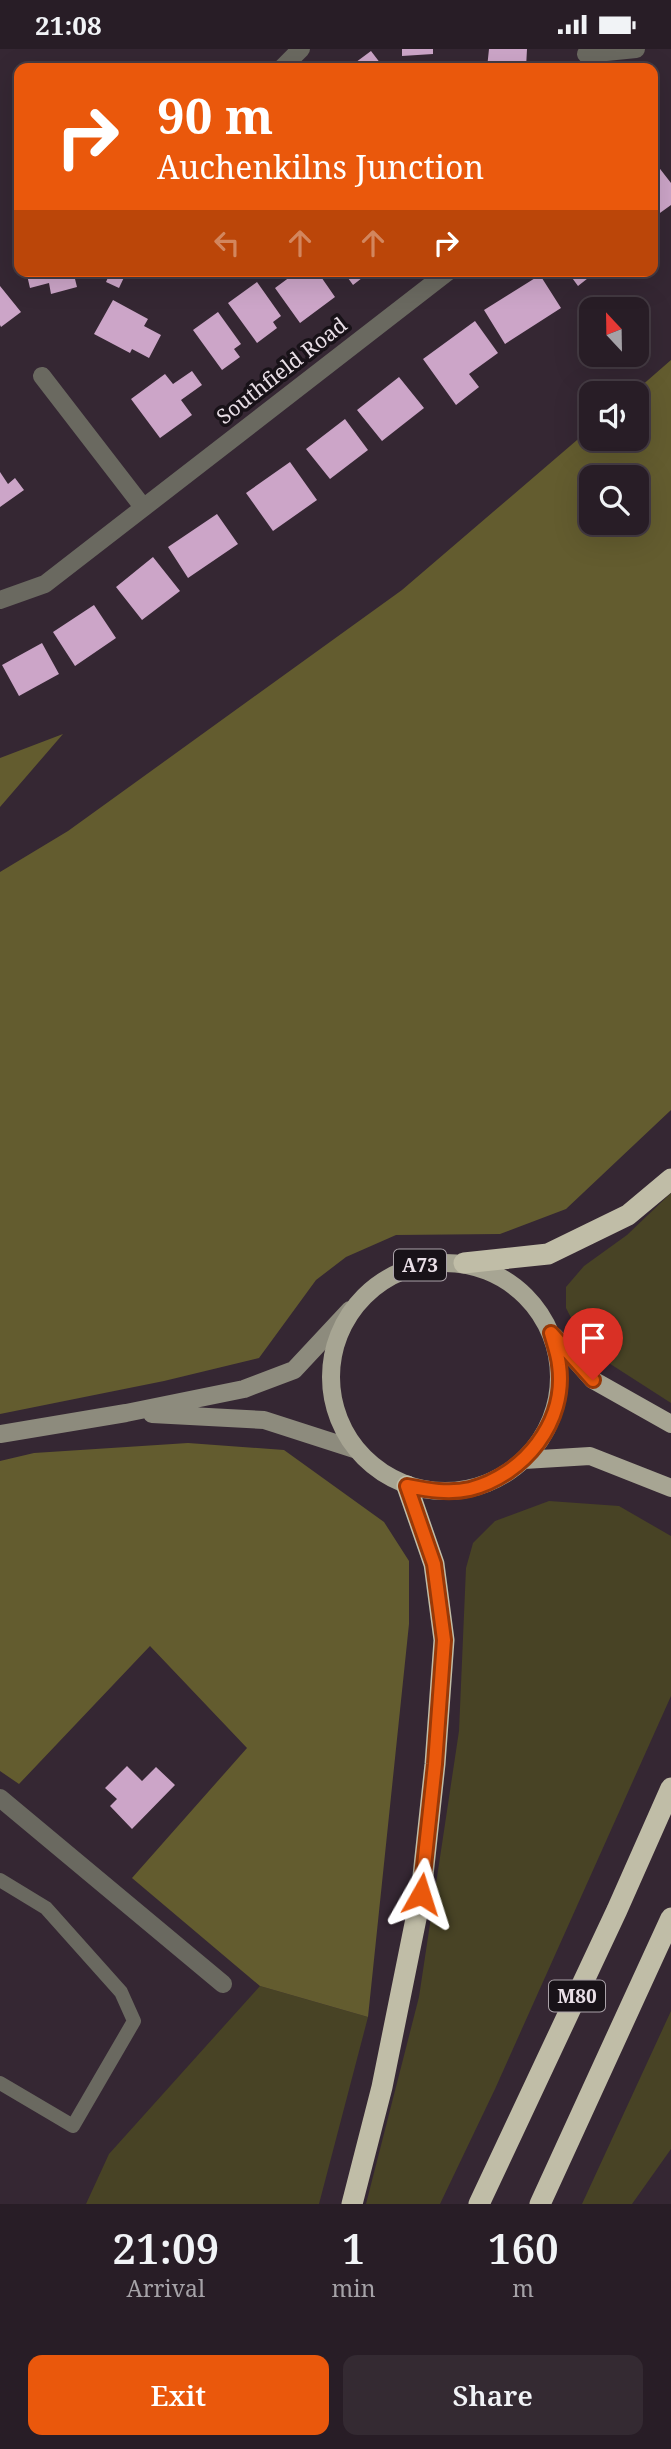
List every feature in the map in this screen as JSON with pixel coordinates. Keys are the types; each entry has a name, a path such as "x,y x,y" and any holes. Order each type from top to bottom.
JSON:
{"highway":[{"path":"464,1263 548,1254 628,1215 671,1178"},
{"path":"352,2204 382,2087 421,1894 435,1764 444,1640 434,1564 407,1486"},
{"name":"M80","path":"480,2204 671,1788"},
{"name":"M80","path":"540,2204 671,1918"}],"main road":[{"name":"A73","path":"551,1333 559,1367 557,1401 545,1433 524,1461 498,1479 469,1489 438,1492 407,1486 378,1471 354,1449 336,1417 329,1380 334,1343 350,1310 373,1287 400,1271 431,1262 464,1263 500,1276 531,1300 551,1333 593,1380 671,1424"},
{"path":"0,1434 126,1413 244,1389 294,1370 350,1310"},
{"path":"126,1413 264,1420 354,1449"},
{"name":"A73","path":"524,1461 590,1456 671,1488"}],"street":[{"path":"287,63 301,49"},
{"path":"586,57 636,49"},
{"name":"Southfield Road","path":"0,600 45,584 441,277"},
{"path":"42,376 143,507"},
{"path":"0,1798 223,1984"}],"lane":[{"path":"0,1880 46,1908 121,1991 134,2021 73,2126 0,2083"}],"shaded area":[{"path":"671,360 671,1110 566,1209 500,1234 396,1235 346,1257 316,1280 259,1358 164,1381 0,1414 0,872 68,831 402,590 579,438 579,451 649,451 647,381"},
{"path":"63,734 0,807 0,758"},
{"path":"671,1193 671,1403 587,1349 566,1308 566,1287 584,1266 627,1235"},
{"path":"188,1443 284,1450 384,1522 409,1561 409,1624 368,2017 260,1986 132,1878 247,1748 150,1646 19,1784 0,1771 0,1461 34,1453"},
{"path":"549,1501 619,1506 671,1536 671,1696 495,2089 440,2204 366,2204 419,1997 459,1731 466,1568 473,1543 495,1521"},
{"path":"260,1986 368,2017 319,2204 86,2204 109,2154"},
{"path":"671,2011 671,2149 632,2204 582,2204"}],"building":[{"path":"402,49 433,49 433,54 402,56"},
{"path":"489,49 527,49 526,63 488,63"},
{"path":"371,51 380,63 355,63"},
{"path":"658,166 671,183 671,205 658,214"},
{"path":"27,277 74,277 77,287 51,294 49,283 30,288"},
{"path":"108,277 124,277 119,288 106,282"},
{"path":"290,277 321,277 335,297 300,323 275,288"},
{"path":"347,277 363,277 353,285"},
{"path":"537,277 541,277 561,308 505,344 484,310"},
{"path":"571,277 589,277 578,286"},
{"path":"257,282 281,316 273,322 277,328 257,343 228,303"},
{"path":"0,286 21,312 1,327 0,325"},
{"path":"113,300 148,319 144,326 161,335 149,358 132,349 130,353 94,334"},
{"path":"218,312 241,344 234,349 240,357 222,370 193,330"},
{"path":"475,321 498,353 469,374 479,387 456,405 423,359"},
{"path":"192,371 202,385 181,400 192,415 160,438 131,399 165,374 173,384"},
{"path":"399,377 424,408 382,441 357,410"},
{"path":"345,419 368,450 330,479 306,449"},
{"path":"290,462 317,500 273,531 246,493"},
{"path":"0,472 8,484 15,478 24,490 0,507"},
{"path":"217,514 238,544 188,578 168,547"},
{"path":"153,557 180,591 142,620 116,587"},
{"path":"94,605 116,638 75,666 53,632"},
{"path":"42,643 59,674 19,696 2,665"},
{"path":"127,1766 142,1781 156,1767 175,1785 132,1829 110,1806 117,1799 105,1788"}],"route":[{"path":"421,1894 435,1764 444,1640 434,1564 407,1486 438,1492 469,1489 498,1479 524,1461 545,1433 557,1401 559,1367 551,1333 593,1380"}]}
